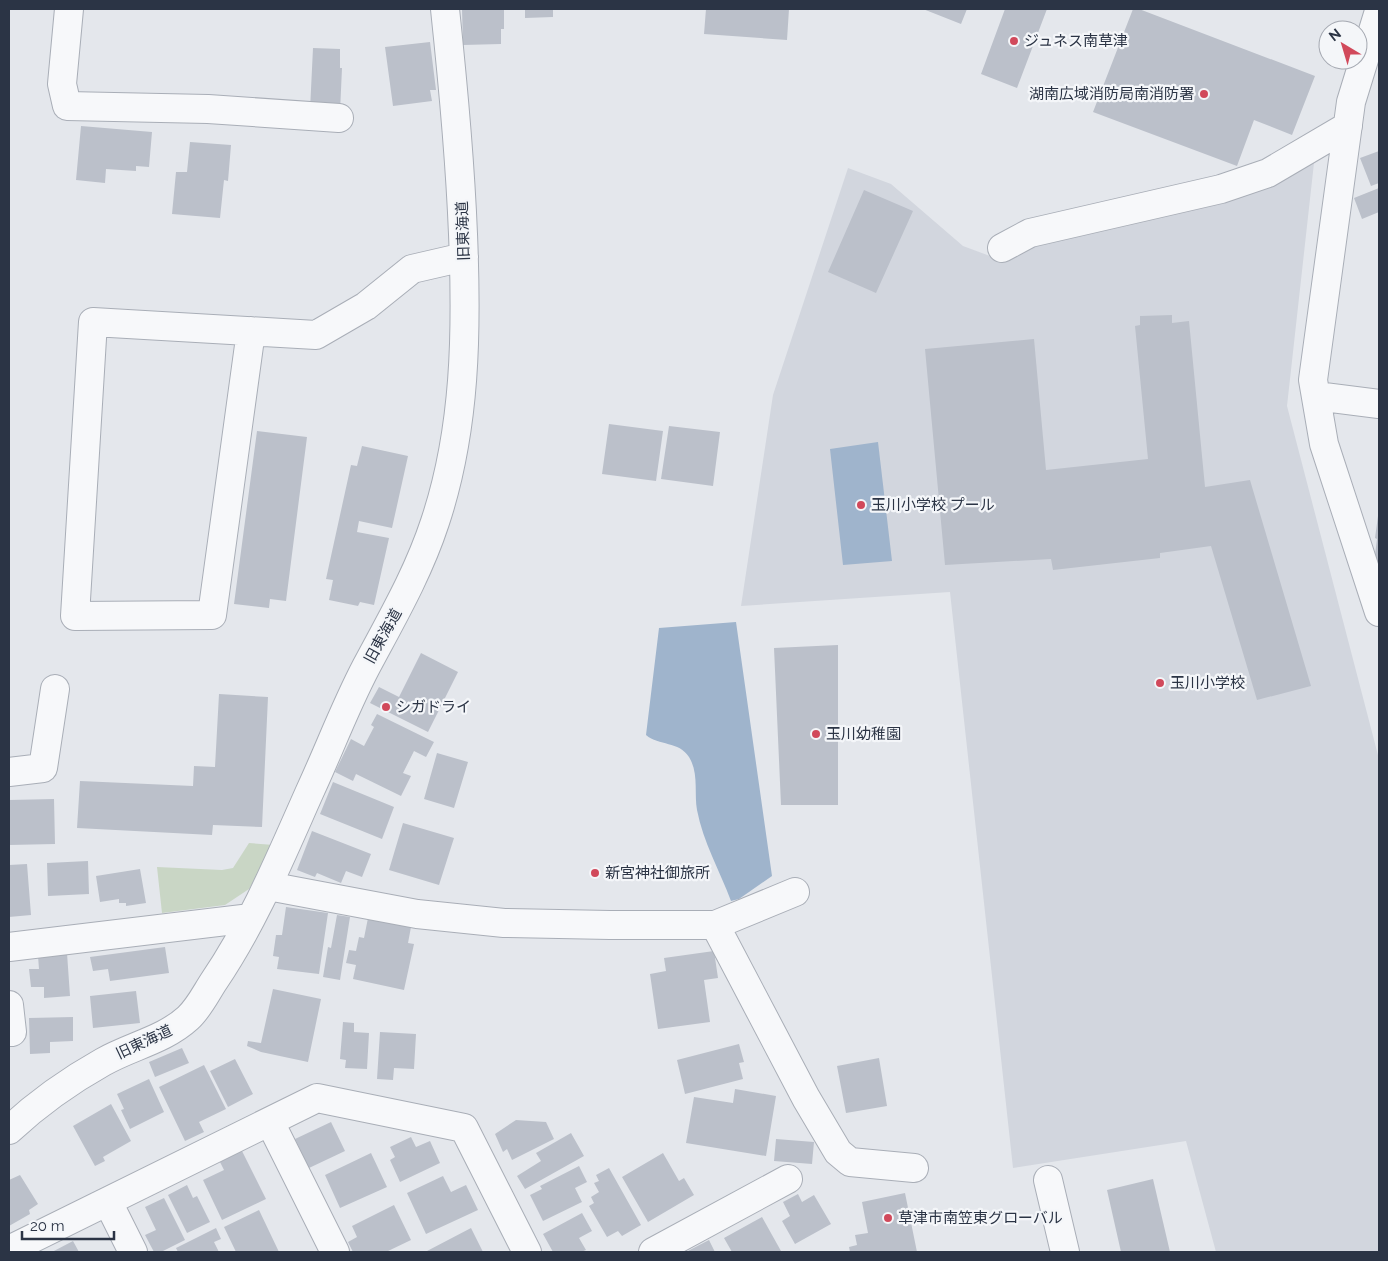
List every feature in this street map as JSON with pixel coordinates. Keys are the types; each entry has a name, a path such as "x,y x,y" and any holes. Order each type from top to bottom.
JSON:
{"street":[{"path":"69,9 62,84 67,106 208,109 339,118"},
{"name":"旧東海道","path":"9,1130 59,1089 104,1061 170,1032 191,1016 227,962 268,886 364,670 406,592 424,553 436,521 451,463 458,426 464,361 464,257 456,114 445,9"},
{"path":"1377,600 1324,444 1313,380 1351,102 1379,11"},
{"path":"1002,248 1030,233 1221,189 1268,173 1348,126"},
{"path":"251,331 212,614 75,616 93,322 251,331 316,335 366,306 412,269 464,257"},
{"path":"1316,396 1379,404"},
{"path":"9,772 43,768 55,689"},
{"path":"268,886 417,914 504,923 715,925 795,892"},
{"path":"9,947 251,918"},
{"path":"715,925 806,1098 838,1152 850,1162 914,1168"},
{"path":"9,1006 12,1032 9,1032"},
{"path":"9,1250 317,1098 464,1128 527,1252"},
{"path":"270,1122 334,1252"},
{"path":"653,1252 788,1179"},
{"path":"1048,1180 1066,1252"},
{"path":"108,1202 133,1252"}],"shaded area":[{"name":"玉川小学校","path":"1314,163 1287,406 1379,759 1379,1252 1216,1252 1186,1141 1013,1168 950,592 741,606 773,395 848,168 891,184 963,246 998,259 1031,243 1240,196"}],"green space":[{"path":"249,843 274,845 249,889 225,905 162,913 157,867 222,870 233,868"}],"water":[{"name":"玉川小学校 プール","path":"878,442 892,561 843,565 830,449"},
{"path":"736,622 772,876 739,899 731,901 707,845 700,822 696,803 694,770 689,757 680,748 657,741 646,735 659,628"}],"building":[{"path":"462,9 504,9 504,29 501,29 501,44 463,45"},
{"path":"525,9 553,9 553,17 525,18"},
{"path":"706,9 789,9 787,40 704,34"},
{"path":"923,9 967,9 961,24"},
{"name":"ジュネス南草津","path":"1005,9 1047,9 1017,88 981,74"},
{"name":"湖南広域消防局南消防署","path":"1133,9 1139,9 1315,76 1292,135 1254,120 1237,166 1093,112"},
{"path":"430,42 436,90 430,90 432,101 393,106 385,47"},
{"path":"313,48 340,49 340,68 342,68 340,112 310,110"},
{"path":"81,126 152,132 149,167 136,166 136,171 106,169 105,183 76,180"},
{"path":"190,142 231,145 228,181 224,180 220,218 172,214 176,172 187,172"},
{"path":"1379,151 1379,183 1371,186 1360,158"},
{"path":"1379,188 1379,212 1362,219 1354,198"},
{"path":"864,190 913,211 876,293 828,272"},
{"name":"玉川小学校","path":"1172,315 1172,323 1189,321 1205,487 1250,480 1311,686 1257,700 1211,546 1160,553 1160,558 1053,570 1051,559 945,565 925,349 1034,339 1046,470 1148,459 1135,326 1140,325 1140,316"},
{"path":"609,424 663,431 656,481 602,474"},
{"path":"669,426 720,432 713,486 661,479"},
{"path":"257,431 307,437 286,601 270,599 269,608 234,604"},
{"path":"362,446 408,456 392,528 359,521 357,532 389,538 374,605 360,602 358,606 329,600 333,580 326,579 351,465 357,466"},
{"path":"1379,517 1379,564 1374,563"},
{"name":"玉川幼稚園","path":"838,645 838,805 781,805 774,648"},
{"path":"421,653 458,672 428,732 370,703 379,687 399,697"},
{"path":"219,694 268,697 262,827 213,825 212,835 77,828 80,781 193,786 194,766 215,767"},
{"path":"377,714 434,742 426,757 414,751 403,773 411,776 401,796 356,774 353,781 335,772 351,739 364,746 374,727 371,725"},
{"path":"437,753 468,762 454,808 424,799"},
{"path":"333,782 394,807 382,839 320,814"},
{"path":"54,799 55,844 9,845 9,800"},
{"path":"403,823 454,838 439,885 389,870"},
{"path":"312,831 371,854 362,877 346,871 341,883 317,873 315,877 297,870"},
{"path":"88,861 89,894 48,896 47,863"},
{"path":"27,864 31,915 9,917 9,865"},
{"path":"140,869 146,903 126,906 126,903 119,903 119,899 100,902 96,876"},
{"path":"286,907 328,913 319,974 277,969 279,957 273,956 276,935 282,935"},
{"path":"337,915 350,917 340,980 323,977 328,947 331,948"},
{"path":"368,918 411,927 408,943 414,944 404,990 353,979 356,965 346,963 349,950 356,951 359,937 364,938"},
{"path":"165,947 169,973 110,981 108,969 93,971 90,957"},
{"path":"714,951 718,978 704,980 710,1022 658,1029 650,974 666,971 664,958"},
{"path":"67,953 70,996 44,998 44,987 31,987 29,969 39,969 38,956"},
{"path":"273,989 321,999 308,1062 261,1052 247,1046 248,1041 261,1043"},
{"path":"136,991 140,1023 93,1028 90,996"},
{"path":"73,1017 73,1041 50,1042 50,1053 30,1054 29,1018"},
{"path":"343,1022 354,1023 354,1032 369,1033 367,1069 345,1068 346,1060 340,1059"},
{"path":"380,1032 416,1034 414,1069 394,1068 393,1080 377,1079"},
{"path":"739,1044 744,1062 739,1063 743,1079 685,1094 677,1060"},
{"path":"182,1048 189,1063 155,1077 149,1062"},
{"path":"879,1058 887,1106 846,1113 837,1066"},
{"path":"235,1059 253,1094 228,1107 210,1071"},
{"path":"204,1065 226,1109 199,1122 204,1132 185,1141 159,1087"},
{"path":"149,1079 164,1112 130,1129 121,1110 124,1109 117,1094"},
{"path":"735,1089 776,1096 766,1156 686,1143 694,1097 733,1103"},
{"path":"111,1104 131,1141 103,1157 105,1161 95,1166 73,1126"},
{"path":"516,1120 546,1122 554,1139 512,1160 507,1149 503,1152 495,1134"},
{"path":"331,1122 345,1151 309,1168 295,1139"},
{"path":"571,1133 584,1156 525,1189 517,1176 541,1161 536,1153"},
{"path":"411,1137 416,1147 430,1141 440,1163 400,1182 390,1160 395,1157 390,1147"},
{"path":"776,1139 814,1142 812,1164 774,1161"},
{"path":"242,1151 266,1199 222,1220 203,1180 224,1170 220,1162"},
{"path":"371,1153 387,1187 340,1208 325,1175"},
{"path":"663,1153 679,1181 684,1178 694,1195 648,1222 622,1177"},
{"path":"579,1166 587,1182 575,1188 582,1202 543,1221 530,1195 542,1189 540,1186"},
{"path":"609,1168 641,1225 622,1236 618,1231 607,1237 589,1206 594,1203 591,1197 599,1192 594,1183 599,1181 596,1175"},
{"path":"20,1175 38,1204 29,1210 30,1214 9,1226 9,1180"},
{"path":"443,1176 451,1192 466,1185 478,1210 426,1234 407,1193"},
{"path":"1153,1179 1170,1252 1121,1252 1107,1190"},
{"path":"187,1185 193,1198 197,1196 210,1222 187,1233 168,1195"},
{"name":"草津市南笠東グローバル","path":"905,1193 917,1252 850,1252 849,1247 857,1245 855,1235 868,1233 862,1202"},
{"path":"798,1194 802,1202 814,1195 831,1224 795,1244 782,1221 790,1216 783,1202"},
{"path":"164,1198 185,1240 161,1252 154,1252 145,1235 156,1230 145,1207"},
{"path":"394,1205 411,1240 386,1252 353,1252 348,1242 357,1237 352,1226"},
{"path":"259,1210 279,1252 236,1252 224,1227"},
{"path":"582,1213 592,1231 579,1238 586,1250 581,1252 553,1252 543,1234"},
{"path":"762,1217 781,1251 732,1252 724,1238"},
{"path":"216,1228 221,1239 214,1242 219,1252 178,1252 176,1248"},
{"path":"471,1228 483,1252 427,1251"},
{"path":"709,1240 715,1252 686,1252"},
{"path":"73,1241 79,1252 52,1252"}],"place":[{"name":"ジュネス南草津","path":"1014,41"},
{"name":"湖南広域消防局南消防署","path":"1204,94"},
{"name":"玉川小学校 プール","path":"861,505"},
{"name":"玉川小学校","path":"1160,683"},
{"name":"シガドライ","path":"386,707"},
{"name":"玉川幼稚園","path":"816,734"},
{"name":"新宮神社御旅所","path":"595,873"},
{"name":"草津市南笠東グローバル","path":"888,1218"}]}
